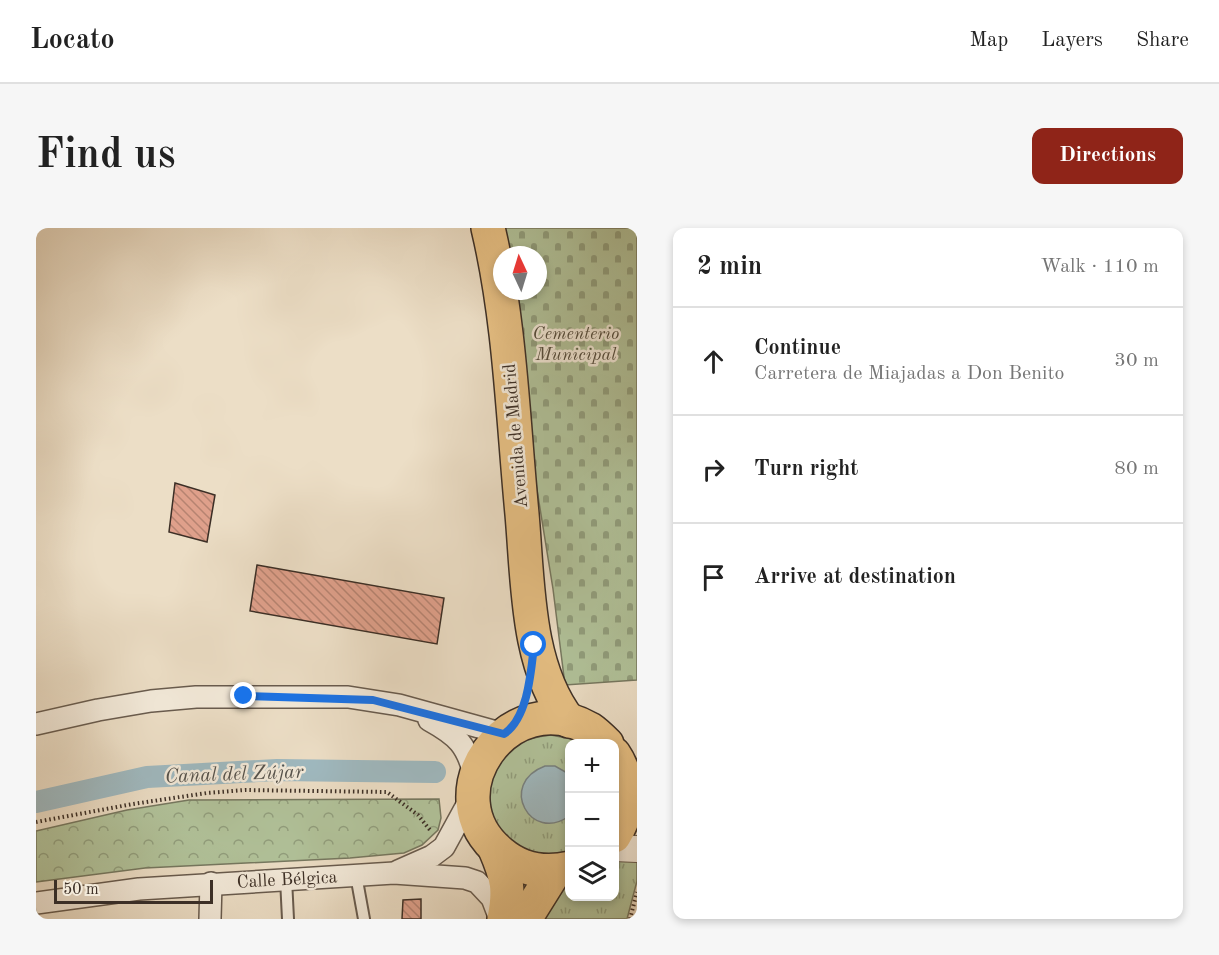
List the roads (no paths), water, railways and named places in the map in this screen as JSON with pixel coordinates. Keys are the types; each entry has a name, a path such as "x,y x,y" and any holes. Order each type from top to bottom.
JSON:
{"main road":[{"name":"Avenida de Madrid","path":"488,228 504,322 534,645"},
{"path":"534,645 558,706 569,721"},
{"path":"502,919 508,899 506,874 495,849 483,833 476,814 474,786 486,753 508,731 528,691 534,645"},
{"path":"508,731 531,720 550,718 569,721 590,729 601,739"},
{"path":"619,827 627,801 626,777"},
{"path":"495,849 523,867 539,871 562,870"},
{"path":"525,919 562,870"}],"street":[{"path":"36,724 98,710 196,697 348,698 399,705 508,731"},
{"path":"394,873 432,856 444,847 474,786 470,755 461,743 432,722 399,705"},
{"path":"619,848 637,849"},
{"path":"394,873 465,878 477,882 492,898 502,919"},
{"name":"Calle Bélgica","path":"41,908 140,889 394,873"},
{"path":"210,919 211,883"}],"lane":[{"path":"356,875 364,919"},
{"path":"286,879 288,919"}],"water":[{"path":"545,766 555,766 565,772 565,818 555,823 542,823 532,817 525,808 521,797 523,785 531,774"}],"waterway":[{"name":"Canal del Zújar","path":"36,802 147,777 277,770 435,772"}],"park label":[{"name":"Cementerio Municipal","path":"576,343"}]}
